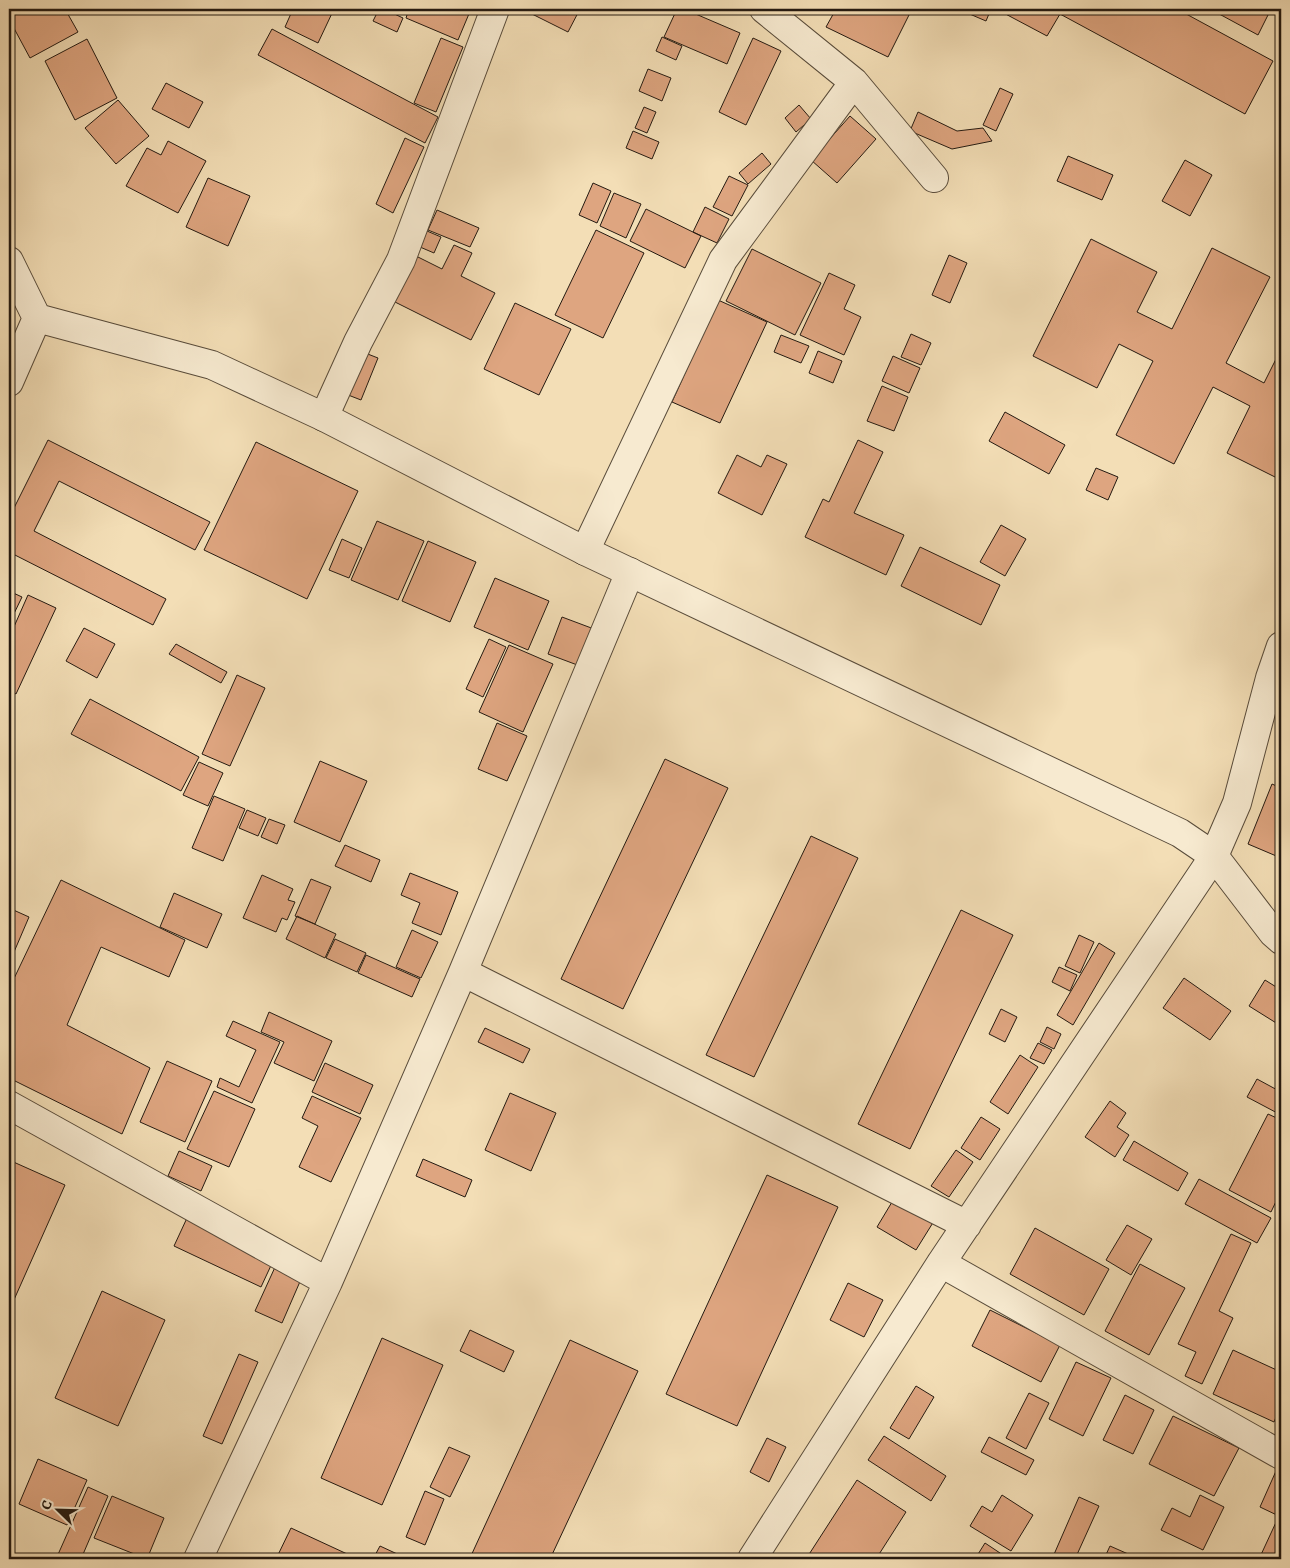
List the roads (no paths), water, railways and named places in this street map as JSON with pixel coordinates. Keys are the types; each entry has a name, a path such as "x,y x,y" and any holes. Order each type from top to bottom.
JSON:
{"street":[{"path":"324,417 358,342 402,260 495,9"},
{"path":"764,9 854,82 934,178"},
{"path":"585,551 723,260 854,82"},
{"path":"9,261 37,318 212,365 324,417 585,551 1180,833 1214,856 1273,933 1281,940"},
{"path":"9,382 37,318"},
{"path":"198,1559 328,1282 463,972 630,572"},
{"path":"752,1559 941,1263 1214,856 1237,803 1270,678 1281,646"},
{"path":"463,972 967,1225"},
{"path":"9,1105 328,1282"},
{"path":"941,1263 1281,1455"}]}
